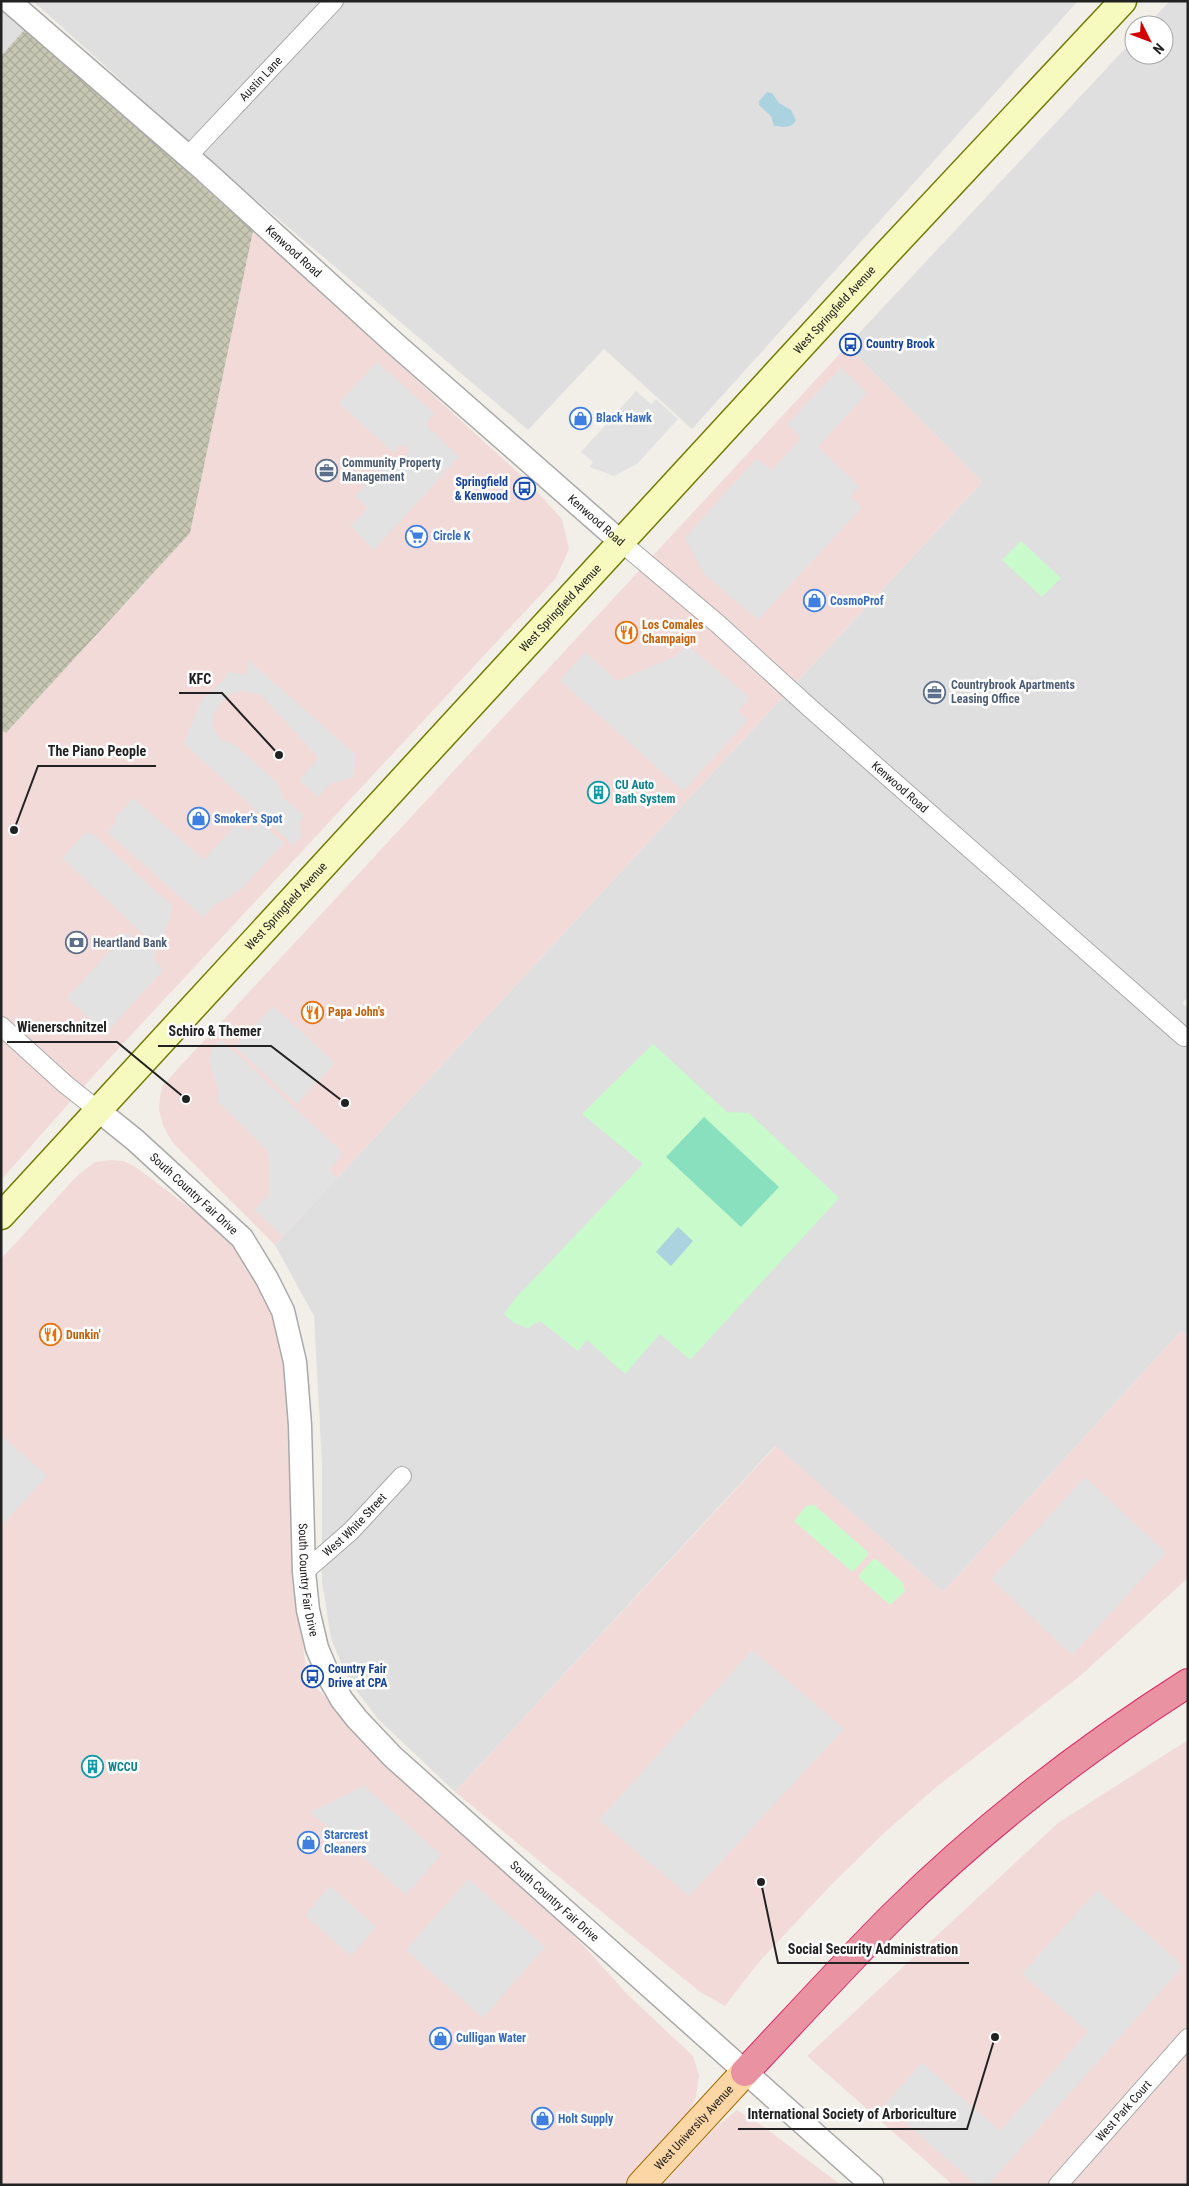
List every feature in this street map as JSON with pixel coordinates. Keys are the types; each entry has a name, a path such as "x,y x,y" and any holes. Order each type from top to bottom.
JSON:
{"highway":[{"path":"745,2072 895,1914 965,1849 1078,1757 1188,1682"}],"main road":[{"name":"West Springfield Avenue","path":"1,1216 886,254 1123,1"},
{"name":"West University Avenue","path":"640,2185 745,2072"}],"street":[{"name":"Kenwood Road","path":"9,1 188,156 393,342 712,620 1184,1037"},
{"name":"Austin Lane","path":"188,156 334,1"},
{"name":"South Country Fair Drive","path":"1,1026 65,1084 135,1140 242,1238 267,1279 283,1311 295,1362 300,1425 304,1572 308,1610 316,1648 330,1679 356,1719 394,1756 872,2185"},
{"name":"West White Street","path":"304,1572 351,1531 402,1476"},
{"name":"West Park Court","path":"1058,2185 1188,2038"}],"shaded area":[{"path":"33,1 1078,1 692,429 604,349 528,430 217,167"},
{"path":"1170,1 1188,1 1188,997 1182,1003 1188,1008 1188,1337 1181,1331 943,1592 775,1446 455,1792 378,1719 347,1678 331,1638 322,1582 322,1464 314,1316 275,1245 982,482 847,346 1124,50 1124,65 1174,65 1174,15 1157,15"},
{"path":"1,5 27,27 1,56"},
{"path":"27,27 253,231 190,533 6,733 1,730 1,56"},
{"path":"253,231 524,478 562,519 569,549 556,578 94,1075 1,1180 1,730 6,733 190,533"},
{"path":"847,346 982,482 275,1245 172,1142 163,1125 159,1110 163,1085"},
{"path":"377,362 435,414 428,421 428,427 459,457 374,550 351,526 368,508 355,496 390,458 395,462 399,462 409,451 404,445 400,445 394,453 339,403"},
{"path":"841,368 867,393 818,447 859,486 850,497 862,507 758,620 704,574 685,538 756,459 772,470 801,438 787,424"},
{"path":"636,391 651,404 656,399 678,419 637,464 614,476 590,467 593,462 581,452"},
{"path":"687,645 750,698 738,711 748,720 683,791 560,680 585,652 617,681 676,656"},
{"path":"248,660 355,754 354,777 330,784 318,797 299,780 319,758 261,695 242,691 230,694 220,703 214,714 212,725 220,740 235,745 279,785 282,797 305,816 300,822 301,837 293,845 184,743 202,699 223,681 228,672 246,675"},
{"path":"133,798 204,860 238,822 248,832 254,825 257,827 262,824 284,843 240,890 215,905 203,917 107,832 116,823 116,817"},
{"path":"85,833 93,834 172,906 168,924 153,958 163,970 106,1033 67,998 127,932 139,942 145,938 62,858"},
{"path":"273,1006 335,1063 297,1104 235,1047"},
{"path":"221,1040 339,1149 341,1155 329,1170 337,1178 283,1236 254,1210 269,1194 270,1159 266,1149 217,1101 218,1088 209,1060 212,1049"},
{"path":"124,1161 137,1168 219,1230 254,1272 280,1333 290,1402 293,1558 307,1679 583,1945 627,1994 693,2056 699,2075 696,2097 687,2116 624,2185 1,2185 1,1259 77,1176 95,1162"},
{"path":"1181,1331 1188,1337 1188,1578 1080,1676 935,1788 882,1835 830,1886 759,1962 725,2006 700,1992 455,1792 776,1446 943,1592"},
{"path":"1,1435 47,1476 1,1526"},
{"path":"1085,1477 1166,1553 1072,1655 991,1579"},
{"path":"752,1650 844,1729 689,1896 599,1820"},
{"path":"1188,1740 1188,2185 953,2185 807,2056 1058,1823"},
{"path":"364,1786 441,1855 406,1895 348,1844 347,1839 336,1829 333,1832 310,1812"},
{"path":"468,1879 545,1947 483,2018 406,1950"},
{"path":"330,1886 376,1927 351,1956 305,1915"},
{"path":"1097,1890 1183,1966 988,2185 976,2185 885,2104 922,2063 1000,2131 1088,2032 1022,1974"},
{"path":"737,2110 764,2127 841,2185 662,2185 716,2127"}],"green space":[{"path":"1021,541 1061,578 1042,597 1002,560"},
{"path":"653,1044 727,1112 749,1113 839,1198 690,1360 660,1334 625,1374 587,1340 578,1351 540,1321 528,1328 514,1323 504,1314 513,1301 643,1164 582,1114"},
{"path":"704,1117 779,1187 741,1227 666,1157"},
{"path":"814,1505 868,1552 868,1555 854,1571 851,1571 794,1521 806,1506"},
{"path":"873,1559 876,1559 903,1583 905,1591 890,1605 859,1578 859,1575"}],"water":[{"path":"767,92 772,93 779,103 791,110 796,120 794,123 786,127 774,126 771,116 759,105 759,101"},
{"path":"678,1227 693,1241 671,1266 656,1252"}],"place":[{"name":"Country Brook","path":"850,344"},
{"name":"Black Hawk","path":"580,418"},
{"name":"Community Property Management","path":"326,470"},
{"name":"Springfield & Kenwood","path":"524,489"},
{"name":"Circle K","path":"417,536"},
{"name":"CosmoProf","path":"814,601"},
{"name":"Los Comales Champaign","path":"626,632"},
{"name":"Countrybrook Apartments Leasing Office","path":"935,692"},
{"name":"KFC","path":"279,755"},
{"name":"CU Auto Bath System","path":"599,792"},
{"name":"Smoker's Spot","path":"198,819"},
{"name":"The Piano People","path":"14,830"},
{"name":"Heartland Bank","path":"77,943"},
{"name":"Papa John's","path":"312,1012"},
{"name":"Wienerschnitzel","path":"186,1099"},
{"name":"Schiro & Themer","path":"345,1103"},
{"name":"Dunkin'","path":"50,1335"},
{"name":"Country Fair Drive at CPA","path":"312,1676"},
{"name":"WCCU","path":"92,1767"},
{"name":"Starcrest Cleaners","path":"308,1842"},
{"name":"Social Security Administration","path":"761,1882"},
{"name":"International Society of Arboriculture","path":"995,2037"},
{"name":"Culligan Water","path":"440,2038"},
{"name":"Holt Supply","path":"542,2119"}]}
